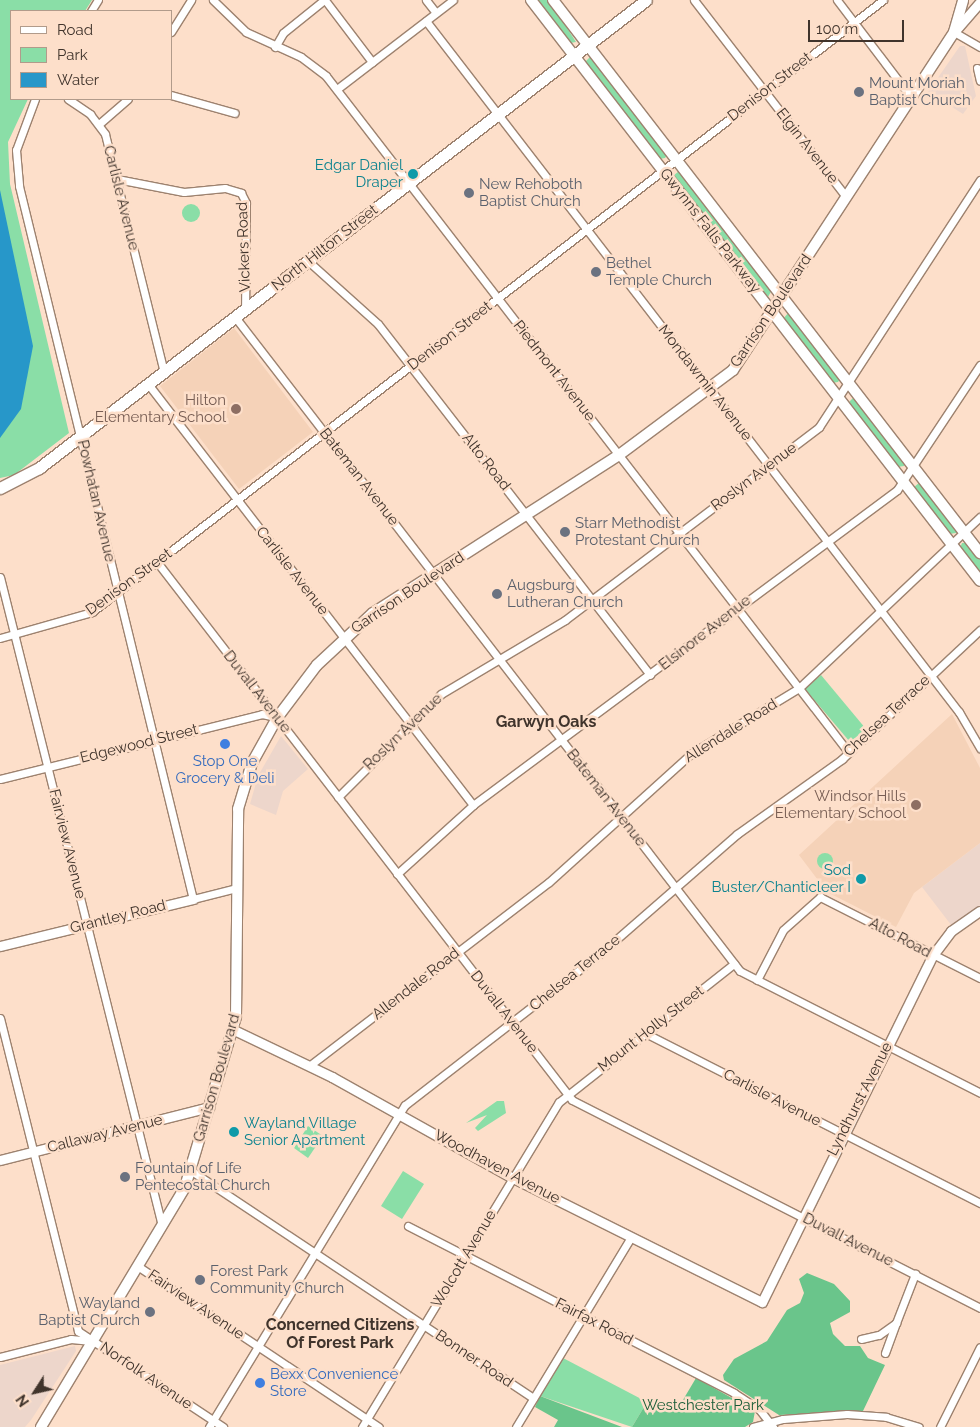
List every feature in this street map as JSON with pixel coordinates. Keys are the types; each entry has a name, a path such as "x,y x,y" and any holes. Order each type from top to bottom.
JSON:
{"main road":[{"name":"Gwynns Falls Parkway","path":"531,0 980,581"},
{"name":"Gwynns Falls Parkway","path":"553,0 980,553"},
{"name":"North Hilton Street","path":"0,488 26,477 646,0"},
{"name":"Garrison Boulevard","path":"46,1425 163,1227 190,1170 234,1030 236,888 241,794 277,718 344,637 433,574 619,455 733,370 954,32 963,0"}],"street":[{"path":"172,30 191,0"},
{"name":"Piedmont Avenue","path":"213,0 246,32 308,62 337,89 849,753"},
{"path":"275,46 283,33 324,0 372,62"},
{"path":"426,0 436,13"},
{"path":"337,89 453,0"},
{"name":"Elgin Avenue","path":"694,0 846,197"},
{"path":"837,0 911,97"},
{"name":"Denison Street","path":"0,638 86,616 118,593 883,0"},
{"name":"Garrison Boulevard","path":"954,32 980,2"},
{"name":"Mondawmin Avenue","path":"426,21 931,676 980,748"},
{"path":"954,32 980,47"},
{"path":"977,68 980,81"},
{"path":"172,95 235,114"},
{"name":"Powhatan Avenue","path":"35,100 20,131 19,186 193,899"},
{"path":"69,100 99,124 127,100"},
{"name":"Carlisle Avenue","path":"99,124 117,179 164,372"},
{"name":"Vickers Road","path":"117,179 178,192 232,188 242,193 246,203 245,309"},
{"name":"Roslyn Avenue","path":"338,797 409,722 456,683 592,600 815,431 849,384 980,180"},
{"name":"Alto Road","path":"308,260 372,317 650,675"},
{"name":"Bateman Avenue","path":"235,317 734,964 757,980 980,1093"},
{"name":"Elsinore Avenue","path":"397,874 473,805 562,741 904,483 980,365"},
{"name":"Carlisle Avenue","path":"148,384 473,805"},
{"name":"Allendale Road","path":"309,1066 556,875 692,753 799,688 882,612 980,517"},
{"name":"Duvall Avenue","path":"157,562 567,1093 980,1308"},
{"name":"Fairview Avenue","path":"0,577 163,1227"},
{"name":"Chelsea Terrace","path":"211,1424 398,1112 512,1023 676,888 738,834 849,753 980,630"},
{"name":"Edgewood Street","path":"0,779 264,713 277,718"},
{"name":"Grantley Road","path":"0,946 236,888"},
{"name":"Alto Road","path":"757,980 783,930 820,897 980,978"},
{"name":"Lyndhurst Avenue","path":"762,1302 802,1216 933,955 951,931 980,910"},
{"name":"Mount Holly Street","path":"567,1093 734,964"},
{"name":"Norfolk Avenue","path":"0,1018 78,1332 94,1341 211,1424 223,1427"},
{"name":"Woodhaven Avenue","path":"234,1030 398,1112 513,1178 762,1302"},
{"name":"Carlisle Avenue","path":"645,1033 980,1203"},
{"name":"Wolcott Avenue","path":"362,1427 513,1178 567,1093"},
{"name":"Callaway Avenue","path":"0,1160 209,1107"},
{"name":"Bonner Road","path":"190,1170 533,1398"},
{"name":"Fairfax Road","path":"408,1226 582,1317 734,1393 772,1424"},
{"path":"516,1427 631,1237"},
{"name":"Fairview Avenue","path":"138,1267 379,1427"},
{"path":"885,1352 915,1274"},
{"path":"861,1339 879,1335 896,1322"},
{"path":"0,1357 71,1339 94,1341"},
{"path":"940,1427 980,1347"},
{"path":"753,1427 847,1414 886,1417 919,1427"}],"shaded area":[{"path":"960,46 965,46 976,96 963,114 928,92"},
{"name":"Hilton Elementary School","path":"234,328 313,432 239,489 160,386"},
{"name":"Windsor Hills Elementary School","path":"952,714 980,768 980,843 914,893 896,927 827,892 799,855"},
{"path":"281,736 308,769 283,791 276,815 250,804 258,776"},
{"path":"980,843 980,917 958,934 922,887"},
{"path":"75,1346 76,1351 25,1427 0,1427 0,1365"}],"green space":[{"path":"0,0 92,0 86,10 10,10 10,100 28,100 8,142 10,184 69,433 14,475 0,478"},
{"path":"535,0 549,0 576,42 570,43"},
{"path":"591,56 667,155 665,158 659,159 584,63"},
{"path":"679,171 772,290 768,297 673,176"},
{"path":"191,204 197,207 200,213 197,219 191,222 185,219 182,213 185,207"},
{"path":"789,312 840,379 838,382 832,383 783,319"},
{"path":"854,397 905,464 904,466 897,467 848,403"},
{"path":"920,482 957,530 956,533 949,534 913,488"},
{"path":"962,543 968,543 980,558 980,576 960,548"},
{"path":"821,675 866,729 850,742 805,689"},
{"path":"822,853 828,853 833,858 831,867 822,869 817,864 817,858"},
{"path":"497,1101 504,1101 506,1113 478,1131 475,1128 487,1115 466,1123"},
{"path":"308,1126 323,1136 308,1158 294,1148"},
{"path":"403,1171 424,1184 402,1219 381,1206"},
{"path":"807,1273 834,1284 850,1301 850,1312 830,1323 833,1334 845,1346 860,1346 868,1358 885,1365 863,1411 779,1415 724,1380 723,1375 734,1359 767,1341 787,1310 800,1303 804,1293 799,1279"},
{"path":"563,1358 647,1402 632,1427 540,1396"},
{"name":"Westchester Park","path":"696,1378 755,1411 753,1422 745,1427 632,1427 650,1397 677,1410"},
{"name":"Westchester Park","path":"540,1396 622,1427 554,1427 558,1420 535,1407"}],"water":[{"path":"0,190 33,346 21,409 0,438"}],"place":[{"name":"Mount Moriah Baptist Church","path":"859,92"},
{"name":"Edgar Daniel Draper","path":"413,174"},
{"name":"New Rehoboth Baptist Church","path":"469,193"},
{"name":"Bethel Temple Church","path":"596,272"},
{"name":"Hilton Elementary School","path":"236,409"},
{"name":"Starr Methodist Protestant Church","path":"565,532"},
{"name":"Augsburg Lutheran Church","path":"497,594"},
{"name":"Stop One Grocery & Deli","path":"225,744"},
{"name":"Windsor Hills Elementary School","path":"916,805"},
{"name":"Sod Buster/Chanticleer I","path":"861,879"},
{"name":"Wayland Village Senior Apartment","path":"234,1132"},
{"name":"Fountain of Life Pentecostal Church","path":"125,1177"},
{"name":"Forest Park Community Church","path":"200,1280"},
{"name":"Wayland Baptist Church","path":"150,1312"},
{"name":"Bexx Convenience Store","path":"260,1383"}],"district":[{"name":"Garwyn Oaks","path":"546,722"},
{"name":"Concerned Citizens Of Forest Park","path":"340,1334"}]}
